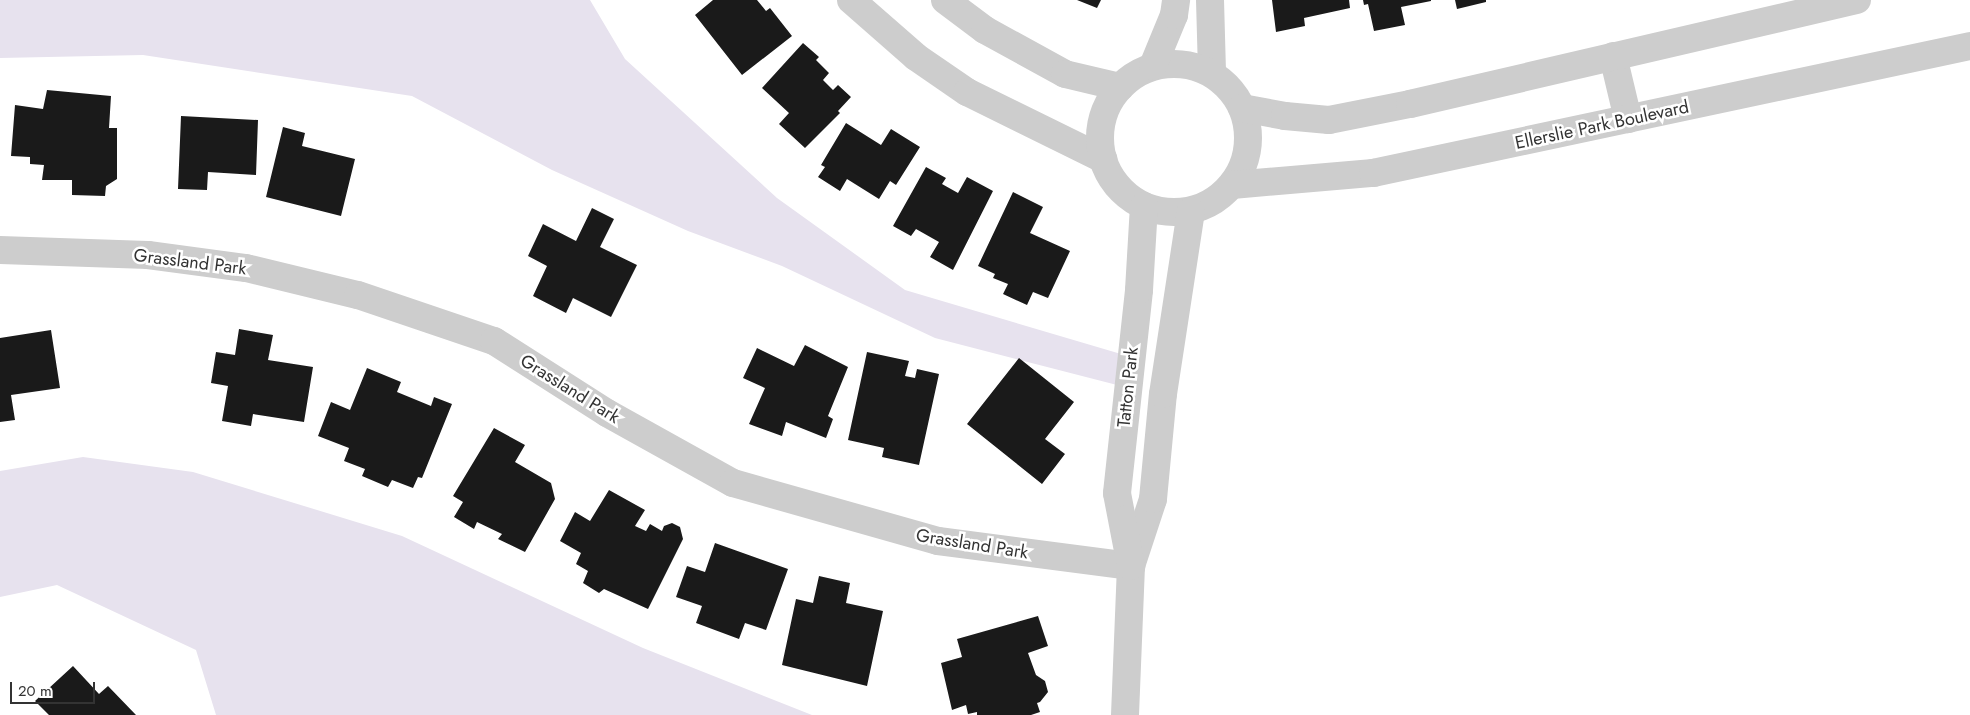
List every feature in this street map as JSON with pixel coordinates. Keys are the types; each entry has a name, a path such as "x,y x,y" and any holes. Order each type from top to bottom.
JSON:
{"street":[{"path":"851,0 916,57 967,92 1103,159"},
{"path":"945,0 985,30 1065,74 1120,87"},
{"path":"1153,66 1174,15 1176,0"},
{"path":"1210,0 1212,73"},
{"path":"1242,108 1285,116 1329,120 1857,0"},
{"name":"Ellerslie Park Boulevard","path":"1232,185 1373,173 1970,46"},
{"path":"1613,56 1628,119"},
{"path":"1180,64 1193,66 1212,73 1235,94 1242,108 1248,128 1248,148 1243,167 1232,185 1214,201 1191,211 1167,212 1144,206 1126,194 1112,178 1103,159 1100,133 1106,108 1120,87 1135,74 1153,66 1180,64"},
{"name":"Tatton Park","path":"1125,715 1131,566 1117,493 1139,290 1144,206"},
{"name":"Tatton Park","path":"1131,566 1153,499 1163,394 1191,211"},
{"name":"Grassland Park","path":"0,250 148,255 246,268 358,295 494,341 607,414 733,482 938,542 1131,566"},
{"path":"1128,391 1163,394"}],"shaded area":[{"path":"0,0 590,0 625,59 777,198 905,290 1121,354 1117,385 935,338 782,266 688,231 552,170 412,96 143,55 0,58"},
{"path":"83,457 193,472 402,536 643,648 812,715 216,715 196,650 57,585 0,597 0,471"}],"building":[{"path":"713,0 757,0 766,11 770,8 792,36 742,75 695,15"},
{"path":"1077,0 1101,0 1097,8"},
{"path":"1272,0 1349,0 1350,8 1304,18 1305,26 1276,32"},
{"path":"1363,0 1431,1 1401,7 1405,25 1374,31 1368,4 1364,5"},
{"path":"1455,0 1486,0 1486,2 1457,9"},
{"path":"803,43 819,57 816,60 829,73 823,80 833,90 838,85 851,97 838,111 840,113 805,148 779,124 789,113 762,88"},
{"path":"47,90 111,96 109,128 117,128 117,179 106,186 105,196 72,195 72,180 42,180 44,165 30,164 30,157 11,156 15,105 43,109"},
{"path":"181,116 258,120 256,175 208,172 207,190 178,189"},
{"path":"846,123 881,145 891,129 920,147 896,185 890,181 879,199 847,179 840,191 818,177 825,167 821,165"},
{"path":"283,127 305,133 302,146 355,159 341,216 266,197"},
{"path":"926,167 946,178 942,184 958,193 967,177 993,191 953,270 930,257 939,242 916,229 911,236 893,226"},
{"path":"1013,192 1043,207 1030,233 1070,251 1048,298 1033,292 1027,305 1003,294 1008,284 993,278 995,274 978,266"},
{"path":"592,208 614,219 600,247 637,265 611,317 573,298 566,313 533,296 547,266 528,256 543,224 576,241"},
{"path":"239,329 273,335 268,360 313,367 304,422 253,414 251,426 222,421 228,386 211,383 216,352 235,355"},
{"path":"51,330 60,388 11,395 15,420 0,422 0,338"},
{"path":"805,345 848,367 828,416 833,419 826,438 786,422 782,436 749,424 765,388 743,378 757,348 794,366"},
{"path":"867,352 909,361 905,376 915,378 917,369 939,374 919,465 882,457 884,448 848,440"},
{"path":"1019,358 1074,402 1045,439 1065,454 1042,484 967,424"},
{"path":"367,368 401,382 397,392 431,406 434,397 452,404 422,478 418,477 413,488 392,480 388,487 362,476 365,469 344,461 349,448 318,436 331,402 350,410"},
{"path":"494,428 525,445 515,462 551,483 555,499 525,552 498,539 502,534 477,522 474,529 454,517 463,502 453,496"},
{"path":"609,490 645,510 635,526 646,531 650,524 662,531 664,526 672,523 680,527 683,539 648,609 604,589 599,593 583,583 588,571 576,564 581,553 560,541 575,512 590,521"},
{"path":"715,543 788,569 766,630 745,623 739,639 696,623 702,606 676,597 687,566 705,572"},
{"path":"819,576 850,583 846,603 883,611 867,686 782,665 796,599 813,603"},
{"path":"1038,616 1048,646 1028,653 1036,675 1045,681 1048,692 1037,703 1040,712 1031,715 977,715 977,712 968,714 966,705 952,710 941,663 962,657 957,639"},
{"path":"73,666 99,694 108,686 136,715 49,715 35,701"}]}
